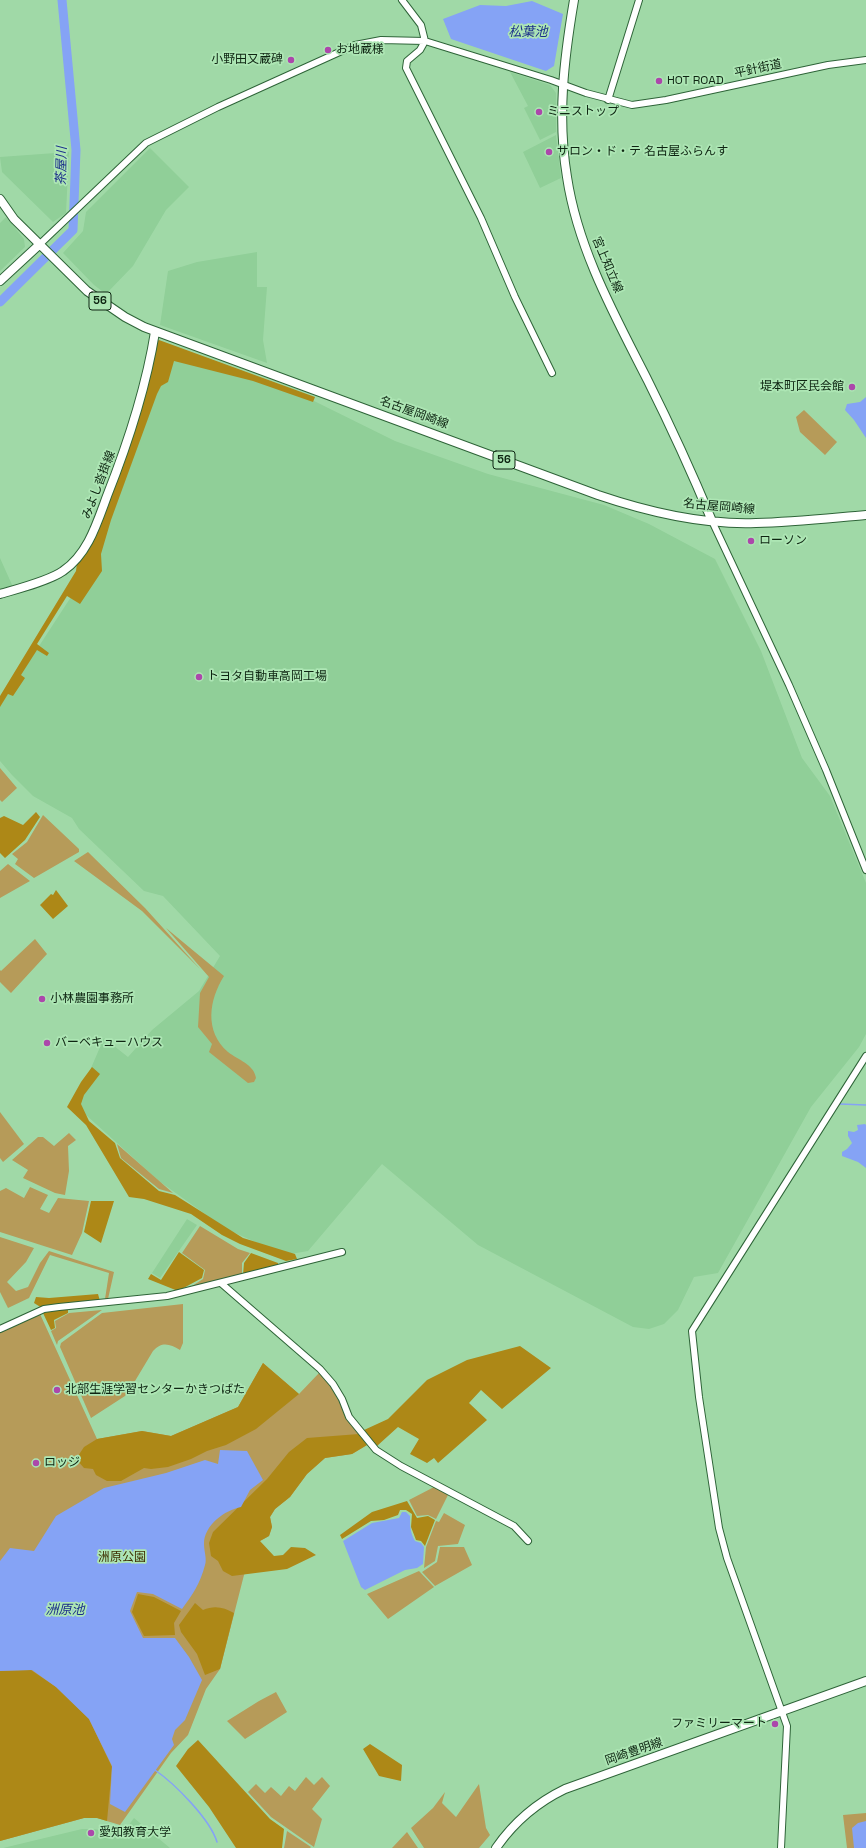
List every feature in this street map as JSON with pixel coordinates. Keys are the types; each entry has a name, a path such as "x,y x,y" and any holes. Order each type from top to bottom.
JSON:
{"main road":[{"name":"宮上知立線","path":"574,0 562,84 562,127 567,177 575,216 590,260 696,482 712,521"},
{"path":"0,199 14,218 42,247 0,281"},
{"name":"名古屋岡崎線","path":"42,247 87,291 125,317 155,332 624,504 647,510 712,521 755,523 866,515"},
{"name":"みよし沓掛線","path":"0,594 62,572 72,564 86,545 94,529 128,442 143,386 155,332"},
{"name":"岡崎豊明線","path":"496,1848 514,1824 532,1808 564,1789 866,1681"}],"street":[{"path":"402,0 421,25 425,41 420,50 407,61 406,68 481,218 515,296 552,373"},
{"path":"608,100 639,0"},
{"name":"平針街道","path":"42,247 68,218 146,143 218,107 355,45 380,40 425,41 608,100 632,105 666,100 828,65 866,60"},
{"path":"712,521 792,692 826,770 866,870"},
{"path":"781,1848 788,1734 783,1711 727,1558 719,1528 699,1397 692,1331 866,1056"},
{"path":"0,1329 44,1310 59,1306 167,1296 222,1284 342,1252"},
{"path":"222,1284 320,1369 333,1384 349,1417 376,1450 401,1466 514,1526 528,1541"}],"shaded area":[{"path":"510,72 550,85 556,93 556,132 540,140 524,108 528,106"},
{"path":"556,135 561,178 540,188 523,152"},
{"path":"150,148 189,187 166,210 133,266 106,294 94,285 63,253 83,231 86,212"},
{"path":"69,152 66,213 53,222 2,172 0,157"},
{"path":"6,217 24,239 25,247 0,271 0,223"},
{"path":"257,252 257,287 267,287 263,340 267,363 160,325 168,271 197,262"},
{"path":"159,340 315,397 313,402 253,381 174,361 168,382 161,386 157,394 111,520 101,554 102,571 80,604 67,596 37,644 49,653 47,656 37,650 21,675 25,678 13,696 8,694 0,707 0,696 76,571 77,563 97,531 125,461 138,419 156,342"},
{"path":"175,355 308,398 395,441 488,474 604,505 649,524 715,559 761,651 802,758 830,796 866,883 866,1034 859,1047 811,1107 718,1273 694,1277 678,1310 664,1324 649,1329 633,1327 478,1245 382,1164 308,1251 285,1255 226,1229 159,1181 75,1105 104,1038 128,1057 152,1030 199,991 220,956 163,896 144,891 79,829 72,818 33,796 12,775 0,761 0,706 97,557 161,380"},
{"path":"0,558 13,587 0,591"},
{"path":"36,812 40,817 25,840 5,858 0,853 0,818 4,816 23,825"},
{"path":"56,890 68,906 53,919 40,905 51,894 53,895"},
{"path":"92,1067 100,1074 84,1095 81,1104 89,1121 115,1143 120,1158 159,1191 175,1195 243,1238 295,1254 297,1259 286,1261 240,1244 222,1235 191,1214 144,1199 129,1197 86,1125 67,1107 81,1082"},
{"path":"91,1201 114,1201 101,1243 84,1232"},
{"path":"187,1219 197,1225 160,1278 152,1273"},
{"path":"179,1252 204,1270 202,1278 178,1291 148,1279 151,1274 161,1280"},
{"path":"251,1253 278,1263 278,1267 243,1275 244,1263"},
{"path":"98,1294 100,1301 42,1308 34,1303 36,1297 49,1298"},
{"path":"68,1308 68,1313 54,1320 55,1328 51,1330 43,1313"},
{"path":"520,1346 551,1368 502,1409 481,1390 469,1403 487,1420 438,1463 434,1458 427,1463 410,1454 419,1439 398,1427 377,1446 364,1430 388,1419 427,1380 467,1360"},
{"path":"263,1363 299,1394 256,1429 226,1445 168,1467 151,1469 144,1468 121,1481 107,1481 96,1475 93,1469 84,1468 76,1459 84,1447 97,1439 142,1431 171,1436 238,1407"},
{"path":"359,1434 367,1445 352,1454 325,1458 307,1474 290,1497 275,1509 270,1517 272,1527 269,1536 260,1541 274,1556 283,1555 291,1547 305,1548 316,1555 287,1569 232,1576 223,1571 218,1561 211,1556 209,1543 213,1532 267,1479 289,1452 307,1438"},
{"path":"407,1501 417,1518 428,1516 435,1520 425,1546 421,1541 416,1540 411,1527 412,1514 406,1510 400,1510 398,1515 384,1520 371,1521 342,1539 340,1535 372,1512"},
{"path":"138,1594 154,1597 181,1611 174,1623 175,1635 144,1636 132,1612"},
{"path":"195,1603 203,1610 219,1607 234,1613 220,1669 205,1675 197,1654 181,1632 179,1625"},
{"path":"31,1670 56,1687 89,1719 112,1767 107,1821 97,1818 84,1818 0,1841 0,1671"},
{"path":"198,1740 270,1819 284,1829 282,1848 236,1848 209,1807 176,1766 188,1749"},
{"path":"370,1744 402,1765 401,1781 379,1776 363,1749"},
{"name":"愛知教育大学","path":"134,1818 170,1848 3,1848 82,1829 94,1829 122,1834"}],"green space":[{"path":"804,410 837,442 825,455 800,432 796,417"},
{"path":"0,768 17,788 2,802 0,800"},
{"path":"43,815 79,849 79,852 34,878 15,864 18,859 12,854 27,842"},
{"path":"88,852 145,908 200,969 142,911 74,861"},
{"path":"8,864 30,881 0,898 0,871"},
{"path":"166,928 224,976 212,1005 212,1025 220,1044 228,1052 249,1066 255,1073 256,1078 254,1082 248,1083 209,1052 212,1044 198,1027 200,993 209,977"},
{"path":"35,939 47,954 11,993 0,982 0,970 1,971"},
{"path":"0,1112 24,1144 3,1162 0,1158"},
{"path":"69,1133 76,1140 68,1146 69,1171 65,1195 55,1193 23,1178 28,1170 12,1160 38,1137 43,1137 54,1146"},
{"path":"117,1144 173,1193 159,1189 121,1158"},
{"path":"30,1187 48,1195 40,1209 49,1213 58,1198 89,1201 82,1233 72,1255 0,1232 0,1191 6,1188 24,1198"},
{"path":"200,1226 238,1249 250,1253 242,1263 242,1275 189,1288 203,1279 205,1270 182,1253"},
{"path":"0,1237 34,1248 26,1262 7,1282 16,1291 28,1287 40,1263 49,1251 114,1272 108,1299 105,1299 109,1273 50,1255 29,1298 8,1308 0,1292"},
{"path":"183,1304 183,1343 180,1350 166,1344 156,1348 125,1396 91,1418 60,1347 61,1343 102,1313"},
{"path":"102,1310 58,1341 57,1345 51,1331 56,1328 55,1321 69,1313"},
{"name":"洲原公園","path":"40,1314 97,1439 142,1431 171,1436 238,1407 263,1363 299,1394 319,1373 329,1384 339,1400 347,1418 367,1445 352,1454 325,1458 307,1474 290,1497 275,1509 270,1517 272,1527 269,1536 260,1541 244,1575 220,1669 206,1689 188,1735 171,1753 120,1825 97,1818 84,1818 0,1841 0,1332"},
{"path":"436,1486 449,1493 436,1519 428,1515 417,1516 409,1500"},
{"path":"444,1513 465,1525 458,1544 438,1546 435,1561 424,1568 426,1547 436,1521 439,1522"},
{"path":"440,1547 464,1547 472,1565 435,1586 422,1572 437,1562"},
{"path":"419,1571 434,1587 388,1619 367,1594"},
{"path":"276,1692 287,1712 245,1739 227,1721 259,1701"},
{"path":"306,1777 314,1785 322,1777 330,1786 312,1809 322,1819 314,1847 271,1817 248,1792 256,1784 265,1793 271,1787 281,1796 289,1786 295,1791"},
{"path":"479,1784 486,1828 490,1835 479,1848 424,1848 411,1828 433,1808 445,1792 442,1803 456,1817"},
{"path":"866,1813 866,1848 847,1848 843,1815"},
{"path":"287,1831 311,1847 284,1848"},
{"path":"407,1832 418,1848 392,1848"}],"water":[{"name":"松葉池","path":"532,1 563,14 554,66 546,71 451,39 443,19 480,5 506,6"},
{"path":"866,397 866,438 845,410 847,404 860,402"},
{"path":"865,1124 866,1168 858,1162 842,1156 842,1152 852,1143 848,1136 848,1131 854,1132 858,1130 857,1125"},
{"name":"洲原池","path":"220,1450 247,1451 263,1480 250,1490 241,1507 228,1511 211,1525 205,1537 204,1544 206,1560 201,1578 182,1609 153,1594 137,1592 130,1611 143,1638 175,1638 189,1657 202,1680 185,1720 175,1730 172,1739 174,1745 125,1812 110,1804 112,1766 89,1719 56,1687 32,1670 0,1671 0,1561 10,1548 34,1551 56,1516 104,1488 166,1473 205,1460 218,1464"},
{"path":"402,1512 406,1512 410,1516 413,1538 424,1547 423,1564 417,1568 405,1570 365,1590 361,1587 343,1541 372,1523 399,1518"},
{"path":"866,1821 866,1848 854,1848 852,1828 858,1823"}],"waterway":[{"name":"茶屋川","path":"0,302 73,230 76,150 62,0"},
{"path":"840,1104 866,1105"},
{"path":"155,1770 182,1793 200,1813 217,1842"}],"place":[{"name":"お地蔵様","path":"328,50"},
{"name":"小野田又蔵碑","path":"291,60"},
{"name":"HOT ROAD","path":"659,81"},
{"name":"ミニストップ","path":"539,112"},
{"name":"サロン・ド・テ 名古屋ふらんす","path":"549,152"},
{"name":"堤本町区民会館","path":"852,387"},
{"name":"ローソン","path":"751,541"},
{"name":"トヨタ自動車高岡工場","path":"199,677"},
{"name":"小林農園事務所","path":"42,999"},
{"name":"バーベキューハウス","path":"47,1043"},
{"name":"北部生涯学習センターかきつばた","path":"57,1390"},
{"name":"ロッジ","path":"36,1463"},
{"name":"ファミリーマート","path":"775,1724"},
{"name":"愛知教育大学","path":"91,1833"}]}
